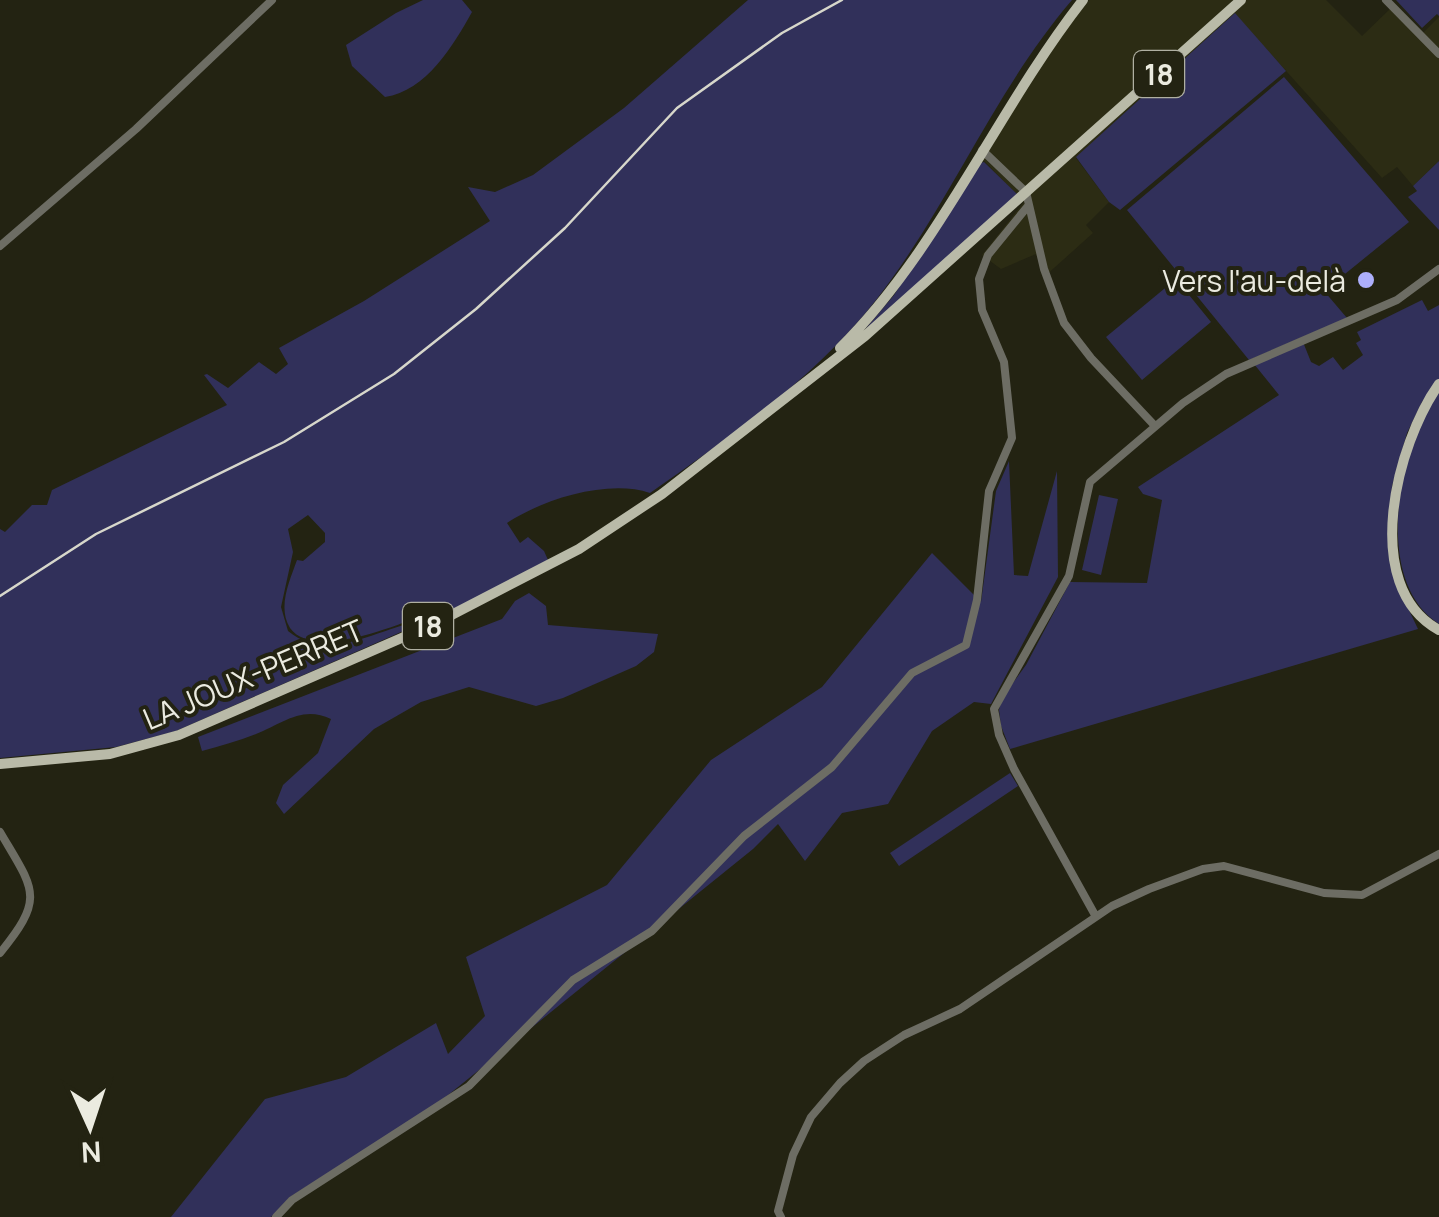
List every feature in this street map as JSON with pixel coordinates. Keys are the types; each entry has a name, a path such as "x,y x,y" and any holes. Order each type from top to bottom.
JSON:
{"main road":[{"name":"18","path":"982,150 1040,56 1083,0"},
{"name":"18","path":"1026,192 1241,0"},
{"name":"LA JOUX-PERRET","path":"808,381 894,286 982,150"},
{"name":"LA JOUX-PERRET","path":"0,764 86,757 162,741 484,600 557,562 637,512 866,336 1026,192"},
{"path":"1439,384 1407,444 1393,514 1396,561 1405,593 1424,620 1439,630"}],"street":[{"path":"0,246 136,129 272,0"},
{"path":"1386,0 1439,54"},
{"path":"982,150 1026,192 1049,284 1064,323 1090,358 1155,426"},
{"path":"276,1217 292,1200 469,1086 574,980 652,931 744,836 832,767 912,673 966,645 989,492 1012,438 1004,362 982,310 978,280 988,255 1028,206"},
{"path":"1095,915 1014,770 999,736 994,709 1068,576 1090,482 1155,426 1226,374 1397,300 1439,269"},
{"path":"0,832 31,886 28,914 0,953"},
{"path":"782,1217 778,1211 794,1155 811,1117 840,1083 864,1061 960,1009 1095,915 1149,888 1203,869 1224,866 1324,893 1362,894 1439,854"}],"shaded area":[{"path":"423,0 462,0 472,12 447,52 426,76 400,93 385,97 352,66 346,45"},
{"path":"748,0 1072,0 1019,72 926,226 876,300 799,381 680,472 650,493 615,488 596,490 557,499 522,514 507,523 520,543 528,537 548,560 441,616 431,611 380,631 337,641 302,637 286,620 286,594 297,560 303,561 325,542 325,533 308,515 288,529 293,552 281,607 288,631 305,641 339,644 426,621 176,731 116,747 0,758 0,529 5,532 32,505 47,505 52,490 227,405 204,375 228,388 259,362 276,374 288,364 279,348 364,301 490,221 468,187 495,192 533,175 624,108"},
{"path":"1089,0 1326,0 1362,36 1390,9 1418,38 1439,17 1439,161 1413,186 1397,167 1382,178 1235,14 1076,158 1109,202 1086,225 1093,233 1044,277 1036,254 1001,269 982,255 1024,202 982,159 1049,49"},
{"path":"1396,0 1439,0 1439,16 1422,28"},
{"path":"1235,13 1286,71 1120,210 1109,202 1076,157"},
{"path":"1284,77 1409,222 1324,291 1347,318 1249,360 1127,210"},
{"path":"1439,161 1439,230 1408,197 1417,191 1413,186"},
{"path":"984,162 1018,195 862,333 894,295"},
{"path":"1176,279 1211,322 1142,380 1106,337"},
{"path":"1422,300 1428,311 1439,305 1439,380 1422,402 1407,433 1392,486 1389,540 1395,581 1418,629 1010,749 1001,726 1002,698 1026,665 1070,582 1147,583 1162,500 1143,494 1138,487 1279,395 1254,364 1303,342 1311,362 1319,366 1333,357 1343,370 1363,355 1356,343 1361,340 1357,332"},
{"path":"1439,390 1439,624 1420,607 1408,586 1398,534 1409,454 1421,421"},
{"path":"1009,461 1014,575 1028,576 1057,471 1058,577 991,704 974,702 932,731 888,804 842,813 805,861 778,824 753,849 437,1104 290,1197 271,1217 171,1217 265,1099 346,1077 436,1023 448,1054 485,1016 466,957 607,885 711,760 822,687 932,553 981,602 996,491"},
{"path":"1099,495 1118,499 1101,575 1082,570"},
{"path":"529,593 546,606 548,625 658,634 654,652 636,666 536,706 469,687 421,702 374,729 284,814 276,803 283,785 318,753 331,719 301,715 202,751 198,737 502,619 515,601"},
{"path":"1010,773 1018,786 899,866 890,853"}],"railway":[{"path":"0,596 96,534 284,442 394,374 476,309 565,228 677,108 782,33 842,0"}],"place":[{"name":"Vers l'au-delà","path":"1366,280"}]}
